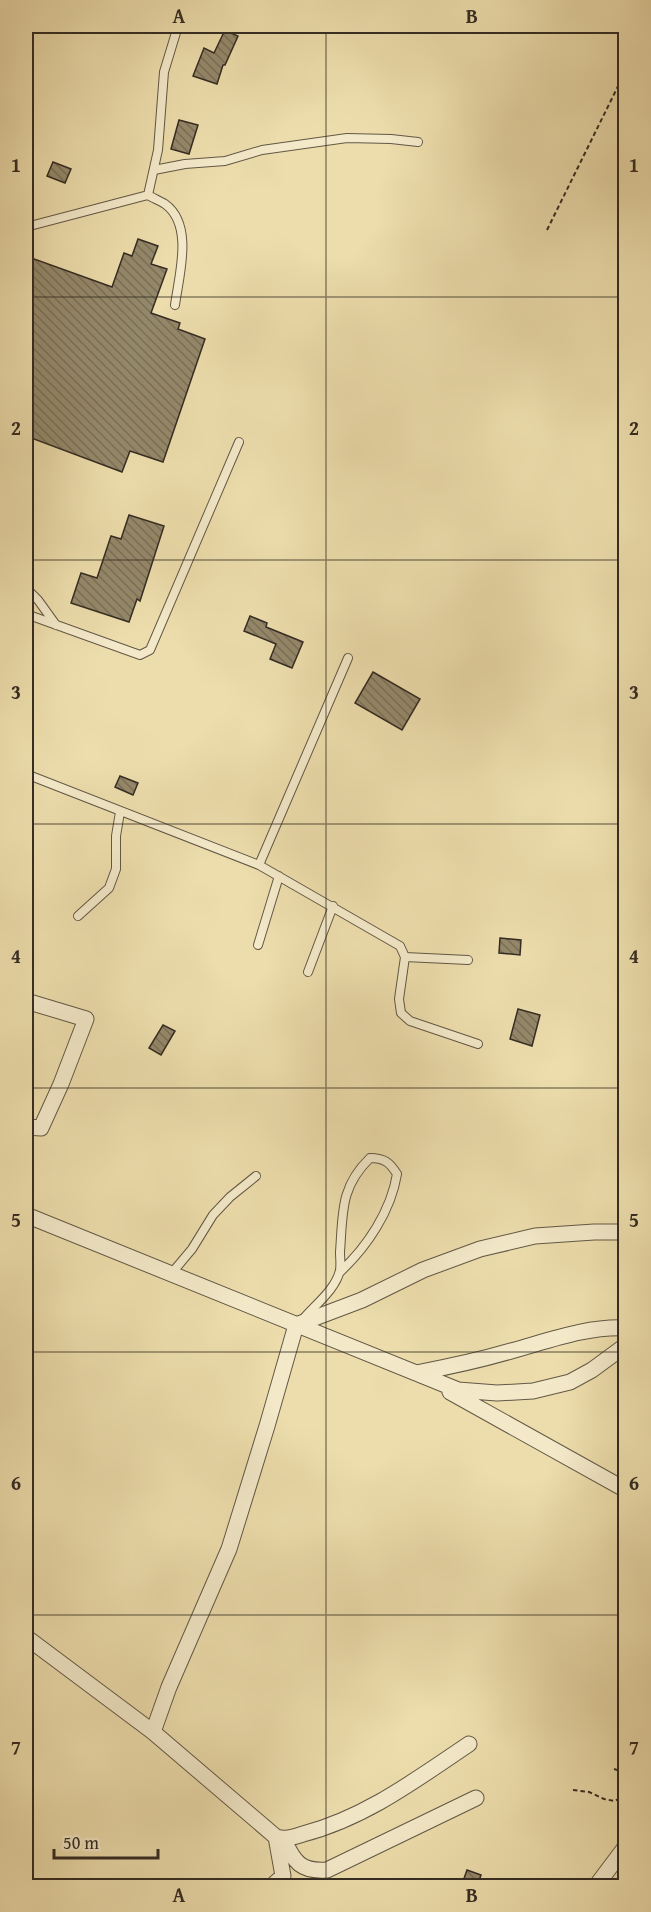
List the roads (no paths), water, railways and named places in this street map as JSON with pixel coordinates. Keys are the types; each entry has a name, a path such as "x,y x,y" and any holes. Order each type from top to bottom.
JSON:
{"street":[{"path":"26,1001 86,1020 42,1128 26,1127"},
{"path":"26,1215 458,1390 497,1393 533,1391 570,1382 592,1370 626,1345"},
{"path":"296,1325 362,1300 423,1270 480,1249 535,1236 626,1232"},
{"path":"153,1732 169,1687 229,1549 296,1325"},
{"path":"416,1373 458,1366 552,1338 611,1327 626,1328"},
{"path":"416,1373 626,1490"},
{"path":"26,1637 153,1732 280,1838 299,1865 314,1871 327,1870 476,1798"},
{"path":"280,1838 315,1831 357,1813 391,1796 469,1744"},
{"path":"272,1887 283,1876 280,1838"},
{"path":"596,1887 626,1846"}],"lane":[{"path":"148,195 158,150 164,72 178,26"},
{"path":"154,170 185,164 225,161 262,150 348,138 418,142"},
{"path":"26,227 148,195 166,205 177,220 183,238 175,305"},
{"path":"26,614 140,655 150,650 239,442"},
{"path":"26,588 56,625"},
{"path":"259,865 348,658"},
{"path":"26,774 259,865 400,946 405,957 399,999 401,1013 410,1021 478,1044"},
{"path":"78,916 109,888 116,869 116,836 120,812"},
{"path":"258,945 279,876"},
{"path":"308,972 333,906"},
{"path":"405,957 468,960"},
{"path":"296,1325 330,1291 340,1272 362,1247 384,1213 394,1191 397,1174 390,1164 381,1158 370,1158 361,1167 350,1185 344,1202 340,1272"},
{"path":"171,1274 192,1249 213,1215 230,1197 256,1176"}]}
